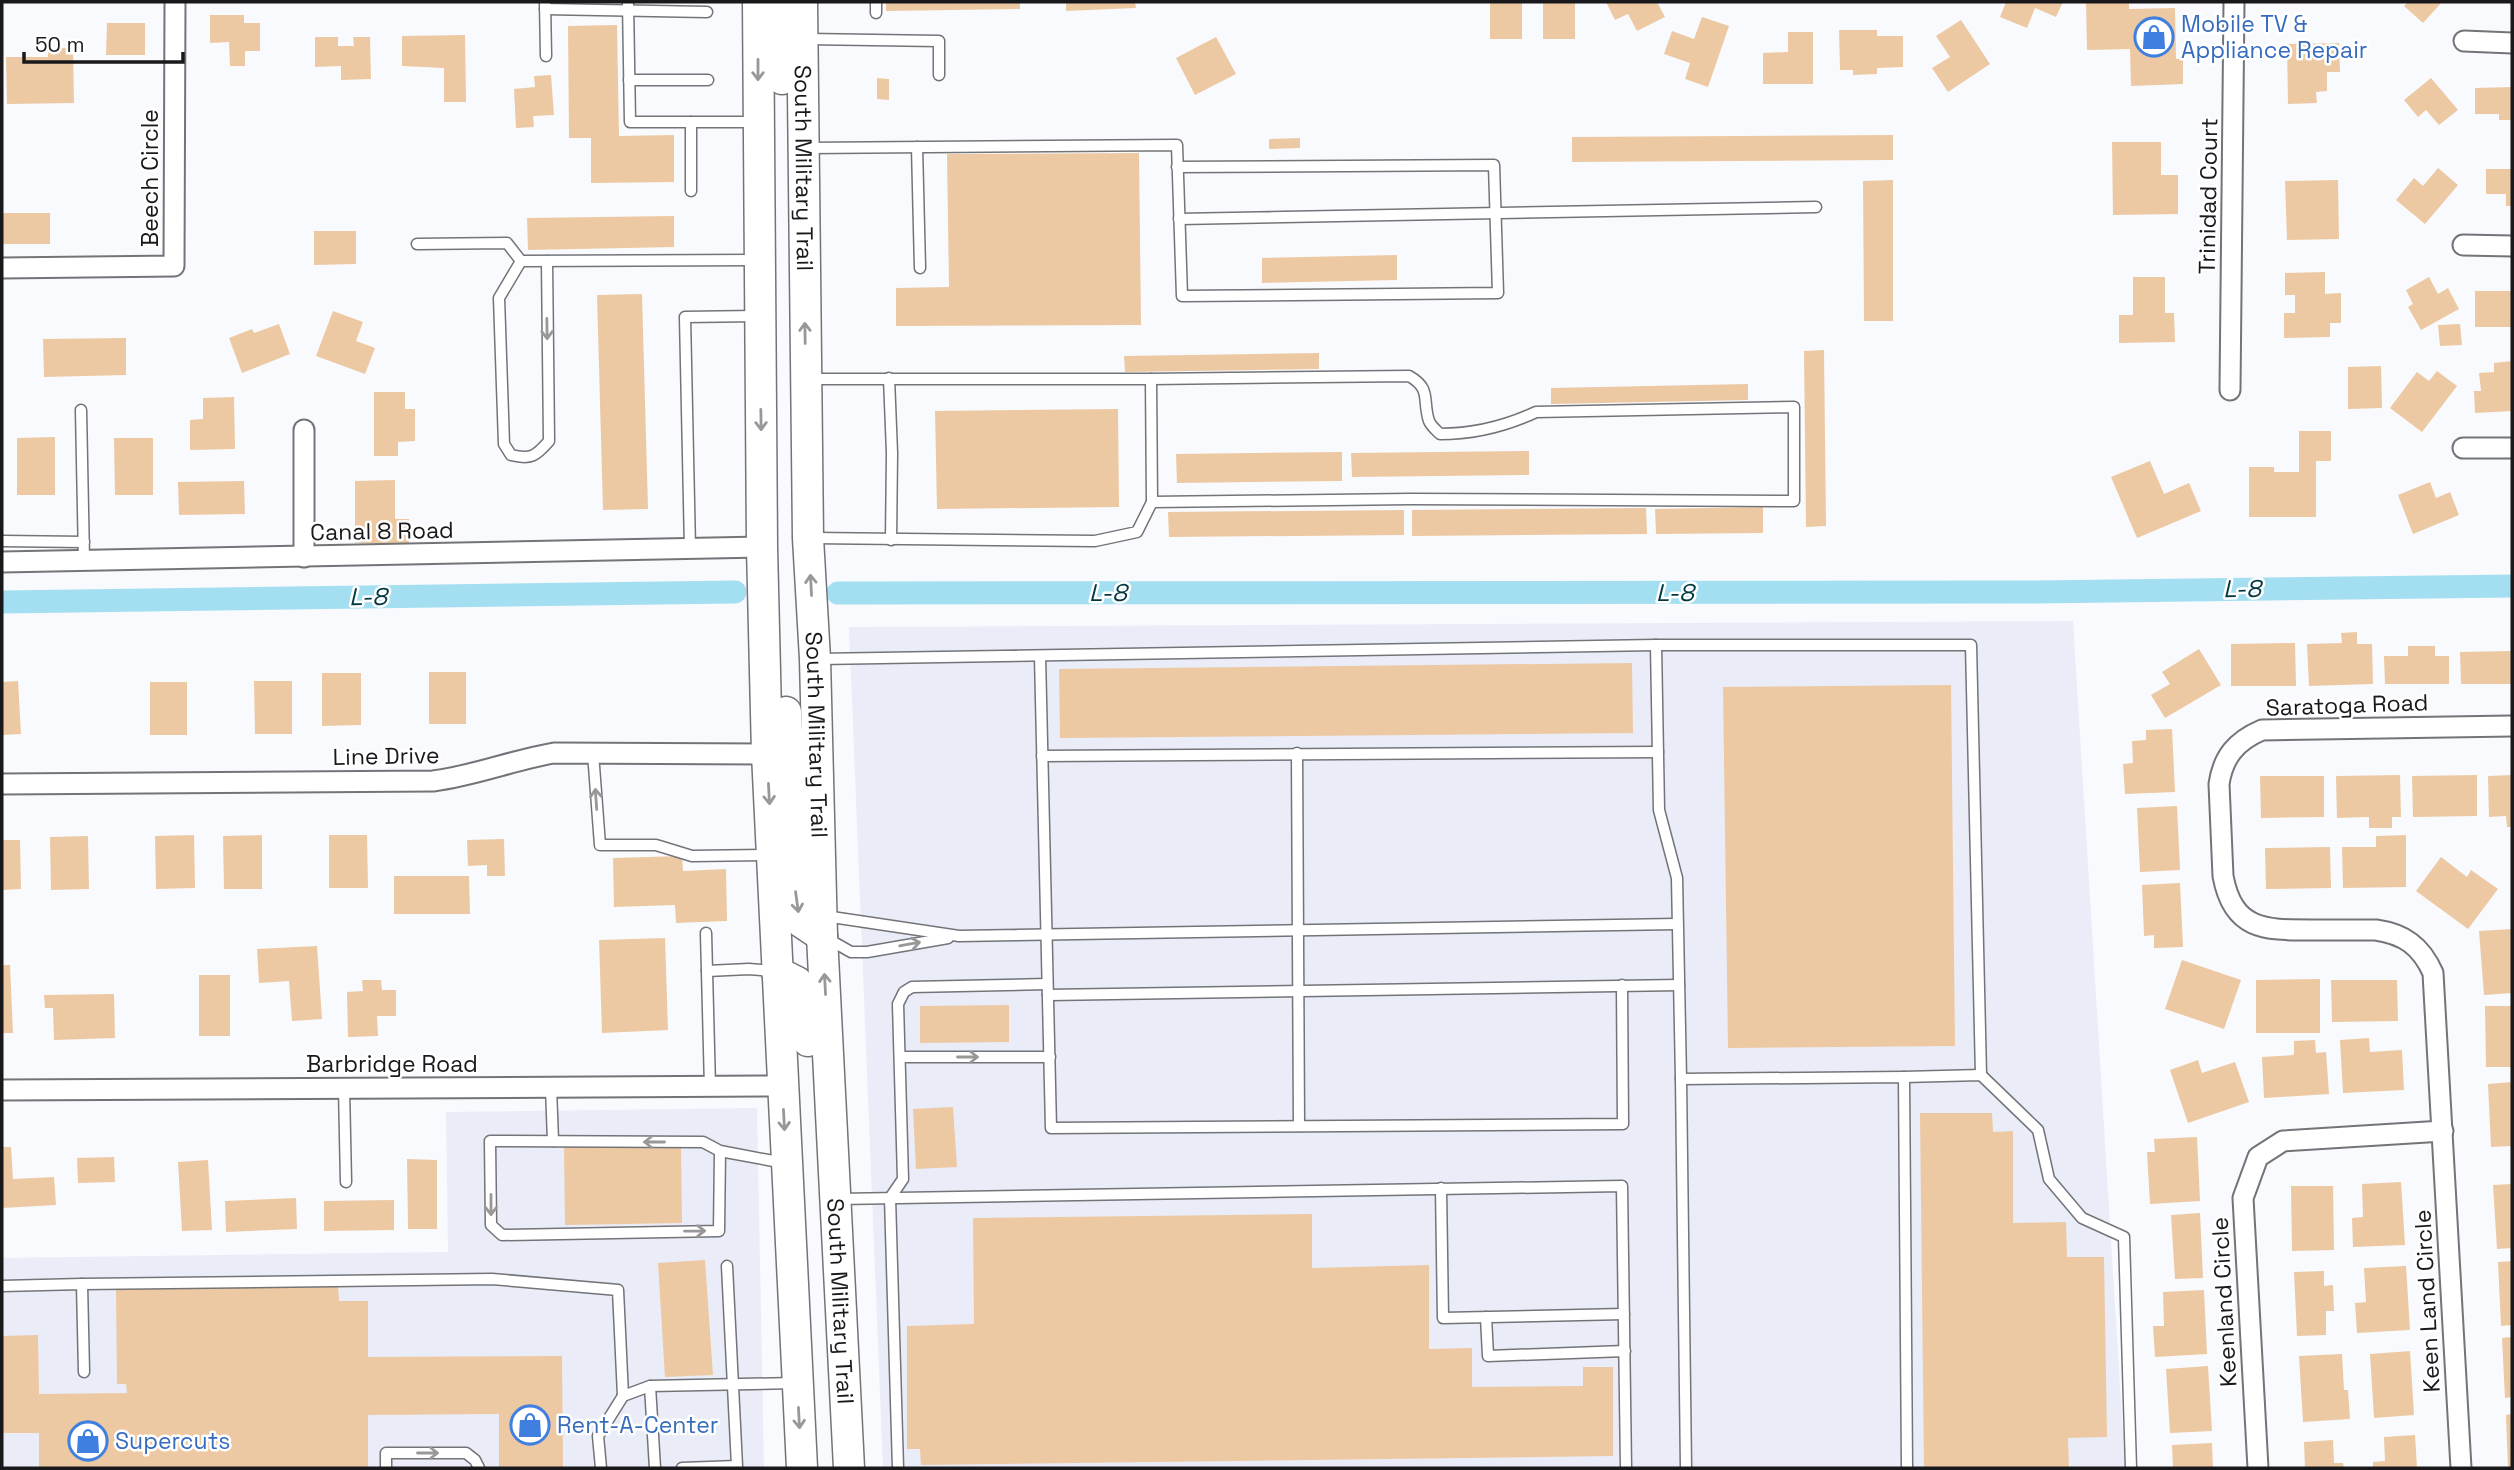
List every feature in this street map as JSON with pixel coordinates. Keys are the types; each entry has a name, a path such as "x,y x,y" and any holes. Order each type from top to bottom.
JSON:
{"main road":[{"name":"South Military Trail","path":"758,2 762,547 767,754 783,854 777,972 802,1468"},
{"path":"781,2 783,124 789,194 804,242"},
{"name":"South Military Trail","path":"802,2 808,538 815,660 822,926 849,1468"},
{"path":"765,668 785,701 783,854 801,922 822,926"},
{"path":"777,972 797,982 806,1004 816,1226 839,1278"}],"street":[{"name":"Beech Circle","path":"2,268 174,266 175,2"},
{"name":"Trinidad Court","path":"2230,390 2234,2"},
{"path":"2464,41 2512,43"},
{"path":"2463,244 2512,246"},
{"path":"304,430 304,557"},
{"path":"2463,447 2512,449"},
{"name":"Canal 8 Road","path":"2,562 84,551 304,557 762,547"},
{"name":"Saratoga Road","path":"2442,1131 2432,973 2427,959 2418,947 2392,933 2376,930 2268,930 2242,916 2232,904 2223,876 2219,784 2221,770 2236,745 2262,730 2512,726"},
{"name":"Line Drive","path":"2,784 433,781 464,777 523,758 554,753 767,754"},
{"name":"Barbridge Road","path":"2,1090 782,1086"},
{"name":"Keenland Circle","path":"2258,1468 2243,1198 2258,1157 2283,1142 2442,1131"},
{"name":"Keen Land Circle","path":"2442,1131 2461,1468"}],"lane":[{"path":"876,2 876,13"},
{"path":"545,57 545,6 628,6 707,12"},
{"path":"628,6 630,122 759,122"},
{"path":"803,39 939,41 939,75"},
{"path":"629,80 708,80"},
{"path":"691,122 691,191"},
{"path":"803,148 1177,145 1177,167 1182,296 1498,293 1494,165 1177,167"},
{"path":"917,147 920,268"},
{"path":"1179,219 1816,207"},
{"path":"417,244 507,243 521,261"},
{"path":"521,261 760,260"},
{"path":"521,261 499,298 502,432 504,444 511,455 525,458 538,454 549,441 547,261"},
{"path":"690,548 685,317 760,316"},
{"path":"806,379 1409,376 1421,383 1426,395 1429,423 1440,434 1462,434 1514,422 1536,412 1794,407 1794,501 1410,499 1152,502"},
{"path":"889,378 891,540"},
{"path":"808,538 1095,541 1137,532 1152,502 1151,379"},
{"path":"2,541 84,551 81,410"},
{"path":"815,660 1656,645 1971,645 1981,1075 2038,1130 2049,1179 2082,1218 2124,1237 2131,1468"},
{"path":"1656,645 1660,810 1677,878 1686,1468"},
{"path":"1040,656 1051,1128 1623,1124 1622,985"},
{"path":"1042,756 1658,752"},
{"path":"593,753 600,845 656,845 692,856 783,854"},
{"path":"1297,753 1299,1126"},
{"path":"822,926 959,936 1677,925"},
{"path":"822,926 851,952 867,953 959,936"},
{"path":"706,933 710,1087"},
{"path":"707,971 749,969 777,972"},
{"path":"898,1468 890,1198 903,1180 898,1004 904,992 912,988 1047,984"},
{"path":"1048,995 1679,985"},
{"path":"900,1057 1049,1056"},
{"path":"1681,1079 1981,1075"},
{"path":"1904,1077 1907,1468"},
{"path":"551,1088 553,1141"},
{"path":"344,1089 346,1182"},
{"path":"720,1151 719,1231 502,1235 491,1225 490,1141 703,1142 720,1151 786,1163"},
{"path":"835,1199 1622,1186 1626,1468"},
{"path":"1441,1188 1443,1318 1624,1314"},
{"path":"682,1468 737,1466 726,1266"},
{"path":"2,1286 492,1279 618,1290 623,1396 598,1436 601,1468"},
{"path":"82,1284 84,1372"},
{"path":"1486,1317 1488,1356 1625,1351"},
{"path":"623,1396 650,1386 798,1382"},
{"path":"650,1386 655,1468"},
{"path":"386,1468 386,1452 466,1452 479,1468"}],"shaded area":[{"path":"2073,621 2125,1468 883,1468 849,627"},
{"path":"757,1108 764,1468 2,1468 2,1258 448,1252 446,1112"}],"building":[{"path":"886,2 1020,2 1020,9 886,11"},
{"path":"1066,2 1135,2 1136,8 1066,11"},
{"path":"1490,2 1522,2 1522,39 1490,39"},
{"path":"1543,2 1575,2 1575,39 1543,39"},
{"path":"1606,2 1657,2 1665,17 1637,31 1628,14 1615,20"},
{"path":"2006,2 2063,2 2056,17 2035,8 2027,28 2000,17"},
{"path":"2086,2 2129,2 2129,9 2175,8 2176,59 2183,58 2183,84 2131,86 2130,49 2087,50"},
{"path":"2408,2 2442,2 2423,23 2404,6"},
{"path":"210,15 244,15 244,23 260,23 260,51 245,51 245,66 230,66 229,42 210,43"},
{"path":"1702,17 1729,26 1708,87 1685,79 1690,63 1664,54 1672,31 1694,39"},
{"path":"1961,20 1990,64 1948,92 1932,68 1950,57 1936,36"},
{"path":"107,23 145,23 145,55 106,55"},
{"path":"617,25 619,136 674,135 674,182 591,183 591,138 569,138 568,26"},
{"path":"1839,30 1877,30 1877,36 1903,36 1903,67 1877,68 1877,74 1853,75 1853,70 1840,70"},
{"path":"1788,32 1813,32 1813,84 1763,84 1763,53 1788,52"},
{"path":"465,35 466,102 444,102 444,68 402,66 402,36"},
{"path":"315,37 338,37 338,46 354,46 353,37 370,37 371,79 341,80 341,66 315,67"},
{"path":"1216,37 1236,74 1195,95 1176,58"},
{"path":"2339,43 2340,72 2327,72 2327,91 2316,92 2317,103 2288,104 2287,44"},
{"path":"48,48 73,48 74,103 7,104 6,57 48,57"},
{"path":"551,75 554,115 533,116 534,127 516,128 514,89 535,87 534,76"},
{"path":"877,78 889,79 889,100 877,99"},
{"path":"2431,78 2458,110 2439,125 2426,110 2418,117 2404,100"},
{"path":"2512,87 2512,120 2499,120 2499,114 2475,114 2475,88"},
{"path":"1893,135 1893,160 1572,162 1572,137"},
{"path":"1300,138 1300,148 1269,149 1269,139"},
{"path":"2112,142 2161,142 2161,175 2178,175 2178,214 2113,215"},
{"path":"1139,153 1141,325 896,326 896,288 949,287 947,154"},
{"path":"2438,168 2458,185 2425,224 2396,200 2414,178 2423,186"},
{"path":"2486,169 2512,169 2512,206 2506,206 2506,194 2486,194"},
{"path":"1893,180 1893,321 1864,321 1863,181"},
{"path":"2338,180 2339,239 2287,240 2285,181"},
{"path":"2,213 50,213 50,244 2,244"},
{"path":"674,216 674,247 528,250 527,218"},
{"path":"314,231 356,231 356,264 314,265"},
{"path":"1397,255 1397,280 1262,283 1262,258"},
{"path":"2325,272 2325,294 2341,293 2341,323 2330,323 2330,337 2284,338 2284,313 2295,313 2295,295 2285,295 2285,273"},
{"path":"2133,277 2165,277 2165,313 2174,313 2175,342 2119,343 2119,315 2133,315"},
{"path":"2429,277 2438,294 2448,288 2459,309 2421,330 2408,307 2413,304 2406,290"},
{"path":"2475,291 2512,291 2512,327 2475,327"},
{"path":"642,294 648,509 603,510 597,295"},
{"path":"333,311 363,322 356,341 375,348 365,374 316,356"},
{"path":"279,324 290,354 242,373 229,338 252,329 254,333"},
{"path":"2460,324 2462,345 2440,346 2438,325"},
{"path":"126,338 126,375 44,377 43,339"},
{"path":"1824,350 1826,526 1806,527 1804,351"},
{"path":"1319,353 1319,369 1125,372 1124,356"},
{"path":"2512,361 2512,411 2475,413 2474,391 2481,391 2479,373 2494,372 2494,363"},
{"path":"2381,366 2382,408 2348,409 2348,367"},
{"path":"2437,371 2457,386 2422,432 2390,408 2417,372 2429,381"},
{"path":"1748,384 1748,400 1551,404 1551,388"},
{"path":"374,392 405,392 405,409 415,409 415,441 398,442 398,456 374,456"},
{"path":"234,397 235,449 190,450 190,420 203,419 203,398"},
{"path":"1118,409 1119,507 937,509 935,411"},
{"path":"2299,431 2331,431 2331,461 2316,461 2316,517 2249,517 2249,467 2274,467 2274,472 2299,472"},
{"path":"55,437 55,495 17,495 17,438"},
{"path":"114,438 153,438 153,495 115,495"},
{"path":"1529,451 1529,475 1352,477 1351,453"},
{"path":"1342,452 1342,481 1177,483 1176,454"},
{"path":"2150,461 2164,494 2189,483 2201,511 2137,538 2111,477"},
{"path":"395,480 395,519 409,519 409,543 355,543 355,481"},
{"path":"244,481 245,514 179,515 178,482"},
{"path":"2430,482 2436,498 2450,492 2459,515 2413,534 2398,495"},
{"path":"1763,507 1763,533 1656,534 1655,509"},
{"path":"1646,508 1647,534 1412,536 1412,510"},
{"path":"1404,510 1404,535 1169,537 1168,512"},
{"path":"2357,632 2357,644 2372,644 2373,684 2309,686 2307,644 2342,643 2341,633"},
{"path":"2295,643 2296,686 2231,686 2231,644"},
{"path":"2408,646 2435,646 2435,656 2449,656 2449,684 2385,684 2384,656 2408,656"},
{"path":"2199,649 2221,685 2165,718 2151,695 2170,684 2162,672"},
{"path":"2512,651 2512,684 2461,684 2460,652"},
{"path":"1632,663 1633,733 1060,738 1059,669"},
{"path":"429,672 466,672 466,724 429,724"},
{"path":"322,673 361,673 361,725 322,726"},
{"path":"18,681 21,734 2,735 2,682"},
{"path":"254,681 292,681 292,734 255,734"},
{"path":"150,682 187,682 187,735 150,735"},
{"path":"1951,685 1955,1046 1728,1048 1723,687"},
{"path":"2172,729 2175,792 2125,794 2123,764 2133,763 2132,741 2146,740 2146,730"},
{"path":"2400,775 2401,817 2392,817 2392,828 2369,828 2369,817 2337,818 2336,776"},
{"path":"2477,775 2477,816 2413,817 2412,776"},
{"path":"2512,775 2512,827 2507,827 2506,816 2489,817 2488,776"},
{"path":"2260,776 2324,776 2324,817 2261,818"},
{"path":"2177,806 2180,870 2140,872 2137,808"},
{"path":"194,835 195,888 156,889 155,836"},
{"path":"262,835 262,889 224,889 223,836"},
{"path":"329,835 367,835 368,888 329,888"},
{"path":"2406,835 2406,887 2343,888 2342,847 2376,847 2376,836"},
{"path":"88,836 89,889 51,890 50,837"},
{"path":"504,839 505,876 487,876 487,865 468,866 467,840"},
{"path":"2,840 20,840 21,889 2,890"},
{"path":"2330,847 2331,888 2266,889 2265,848"},
{"path":"682,856 683,871 726,869 727,921 676,923 675,905 614,907 613,858"},
{"path":"2441,857 2467,877 2471,870 2498,889 2468,929 2416,891"},
{"path":"394,876 469,876 470,914 394,914"},
{"path":"2180,883 2183,947 2154,948 2154,935 2144,936 2142,885"},
{"path":"2512,929 2512,993 2484,995 2479,931"},
{"path":"665,938 668,1030 602,1033 599,940"},
{"path":"317,946 322,1019 292,1021 289,981 259,983 257,949"},
{"path":"2182,960 2241,980 2224,1029 2165,1009"},
{"path":"2,965 10,965 13,1033 2,1033"},
{"path":"199,975 230,975 230,1036 199,1036"},
{"path":"2320,979 2320,1033 2256,1033 2256,980"},
{"path":"362,980 381,980 382,990 396,990 396,1016 377,1016 378,1036 348,1037 347,992 363,991"},
{"path":"2331,980 2397,980 2398,1021 2332,1022"},
{"path":"114,994 115,1038 54,1040 53,1008 45,1008 44,995"},
{"path":"1009,1005 1009,1042 920,1043 920,1006"},
{"path":"2485,1006 2512,1006 2512,1067 2486,1067"},
{"path":"2369,1038 2370,1052 2402,1050 2404,1090 2343,1093 2340,1040"},
{"path":"2315,1040 2316,1053 2326,1052 2329,1094 2264,1098 2262,1057 2294,1055 2294,1041"},
{"path":"2198,1060 2202,1073 2235,1062 2249,1102 2188,1123 2170,1070"},
{"path":"2512,1082 2512,1146 2491,1147 2488,1084"},
{"path":"953,1107 957,1167 916,1169 913,1109"},
{"path":"1920,1113 1992,1113 1993,1132 2013,1131 2013,1223 2066,1222 2067,1257 2104,1257 2107,1437 2068,1438 2069,1468 1924,1468"},
{"path":"2197,1137 2200,1201 2150,1204 2147,1152 2155,1152 2154,1139"},
{"path":"681,1145 682,1223 565,1225 564,1147"},
{"path":"2,1147 11,1147 13,1179 54,1177 56,1205 2,1208"},
{"path":"114,1157 115,1182 78,1183 77,1158"},
{"path":"407,1159 437,1160 437,1229 408,1229"},
{"path":"208,1160 212,1230 182,1231 178,1162"},
{"path":"2401,1182 2405,1245 2353,1247 2352,1218 2363,1217 2362,1184"},
{"path":"2512,1184 2512,1248 2497,1249 2493,1185"},
{"path":"2291,1186 2333,1186 2334,1250 2292,1251"},
{"path":"296,1198 297,1229 226,1232 225,1201"},
{"path":"394,1200 394,1230 324,1231 324,1201"},
{"path":"2200,1213 2203,1278 2175,1279 2171,1215"},
{"path":"1312,1214 1312,1268 1429,1265 1429,1349 1472,1348 1472,1387 1583,1386 1583,1367 1613,1367 1613,1456 921,1465 920,1449 907,1449 907,1326 974,1324 973,1218"},
{"path":"705,1260 713,1375 665,1377 658,1263"},
{"path":"2512,1261 2512,1325 2501,1326 2498,1262"},
{"path":"2406,1266 2410,1330 2357,1333 2355,1303 2366,1302 2364,1268"},
{"path":"2324,1271 2324,1286 2333,1285 2334,1311 2326,1311 2326,1335 2297,1336 2294,1272"},
{"path":"338,1286 339,1301 368,1301 368,1357 562,1356 563,1468 499,1468 499,1414 368,1415 368,1468 39,1468 39,1433 2,1433 2,1336 38,1335 39,1394 127,1393 126,1384 117,1384 116,1287"},
{"path":"2204,1290 2207,1354 2155,1357 2153,1326 2164,1326 2163,1292"},
{"path":"2512,1337 2512,1397 2505,1398 2502,1338"},
{"path":"2410,1351 2414,1415 2374,1418 2370,1354"},
{"path":"2342,1354 2344,1390 2348,1390 2350,1419 2303,1422 2299,1356"},
{"path":"2208,1366 2212,1431 2170,1433 2166,1369"},
{"path":"2512,1414 2512,1468 2508,1468 2506,1415"},
{"path":"2415,1435 2417,1468 2373,1468 2373,1462 2385,1461 2384,1437"},
{"path":"2333,1440 2334,1463 2343,1463 2344,1468 2305,1468 2304,1442"},
{"path":"2212,1443 2213,1468 2173,1468 2172,1445"}],"waterway":[{"name":"L-8","path":"838,593 2036,592 2512,586"},
{"name":"L-8","path":"2,602 735,592"}],"place":[{"name":"Mobile TV & Appliance Repair","path":"2154,37"},
{"name":"Rent-A-Center","path":"530,1425"},
{"name":"Supercuts","path":"88,1441"}]}
